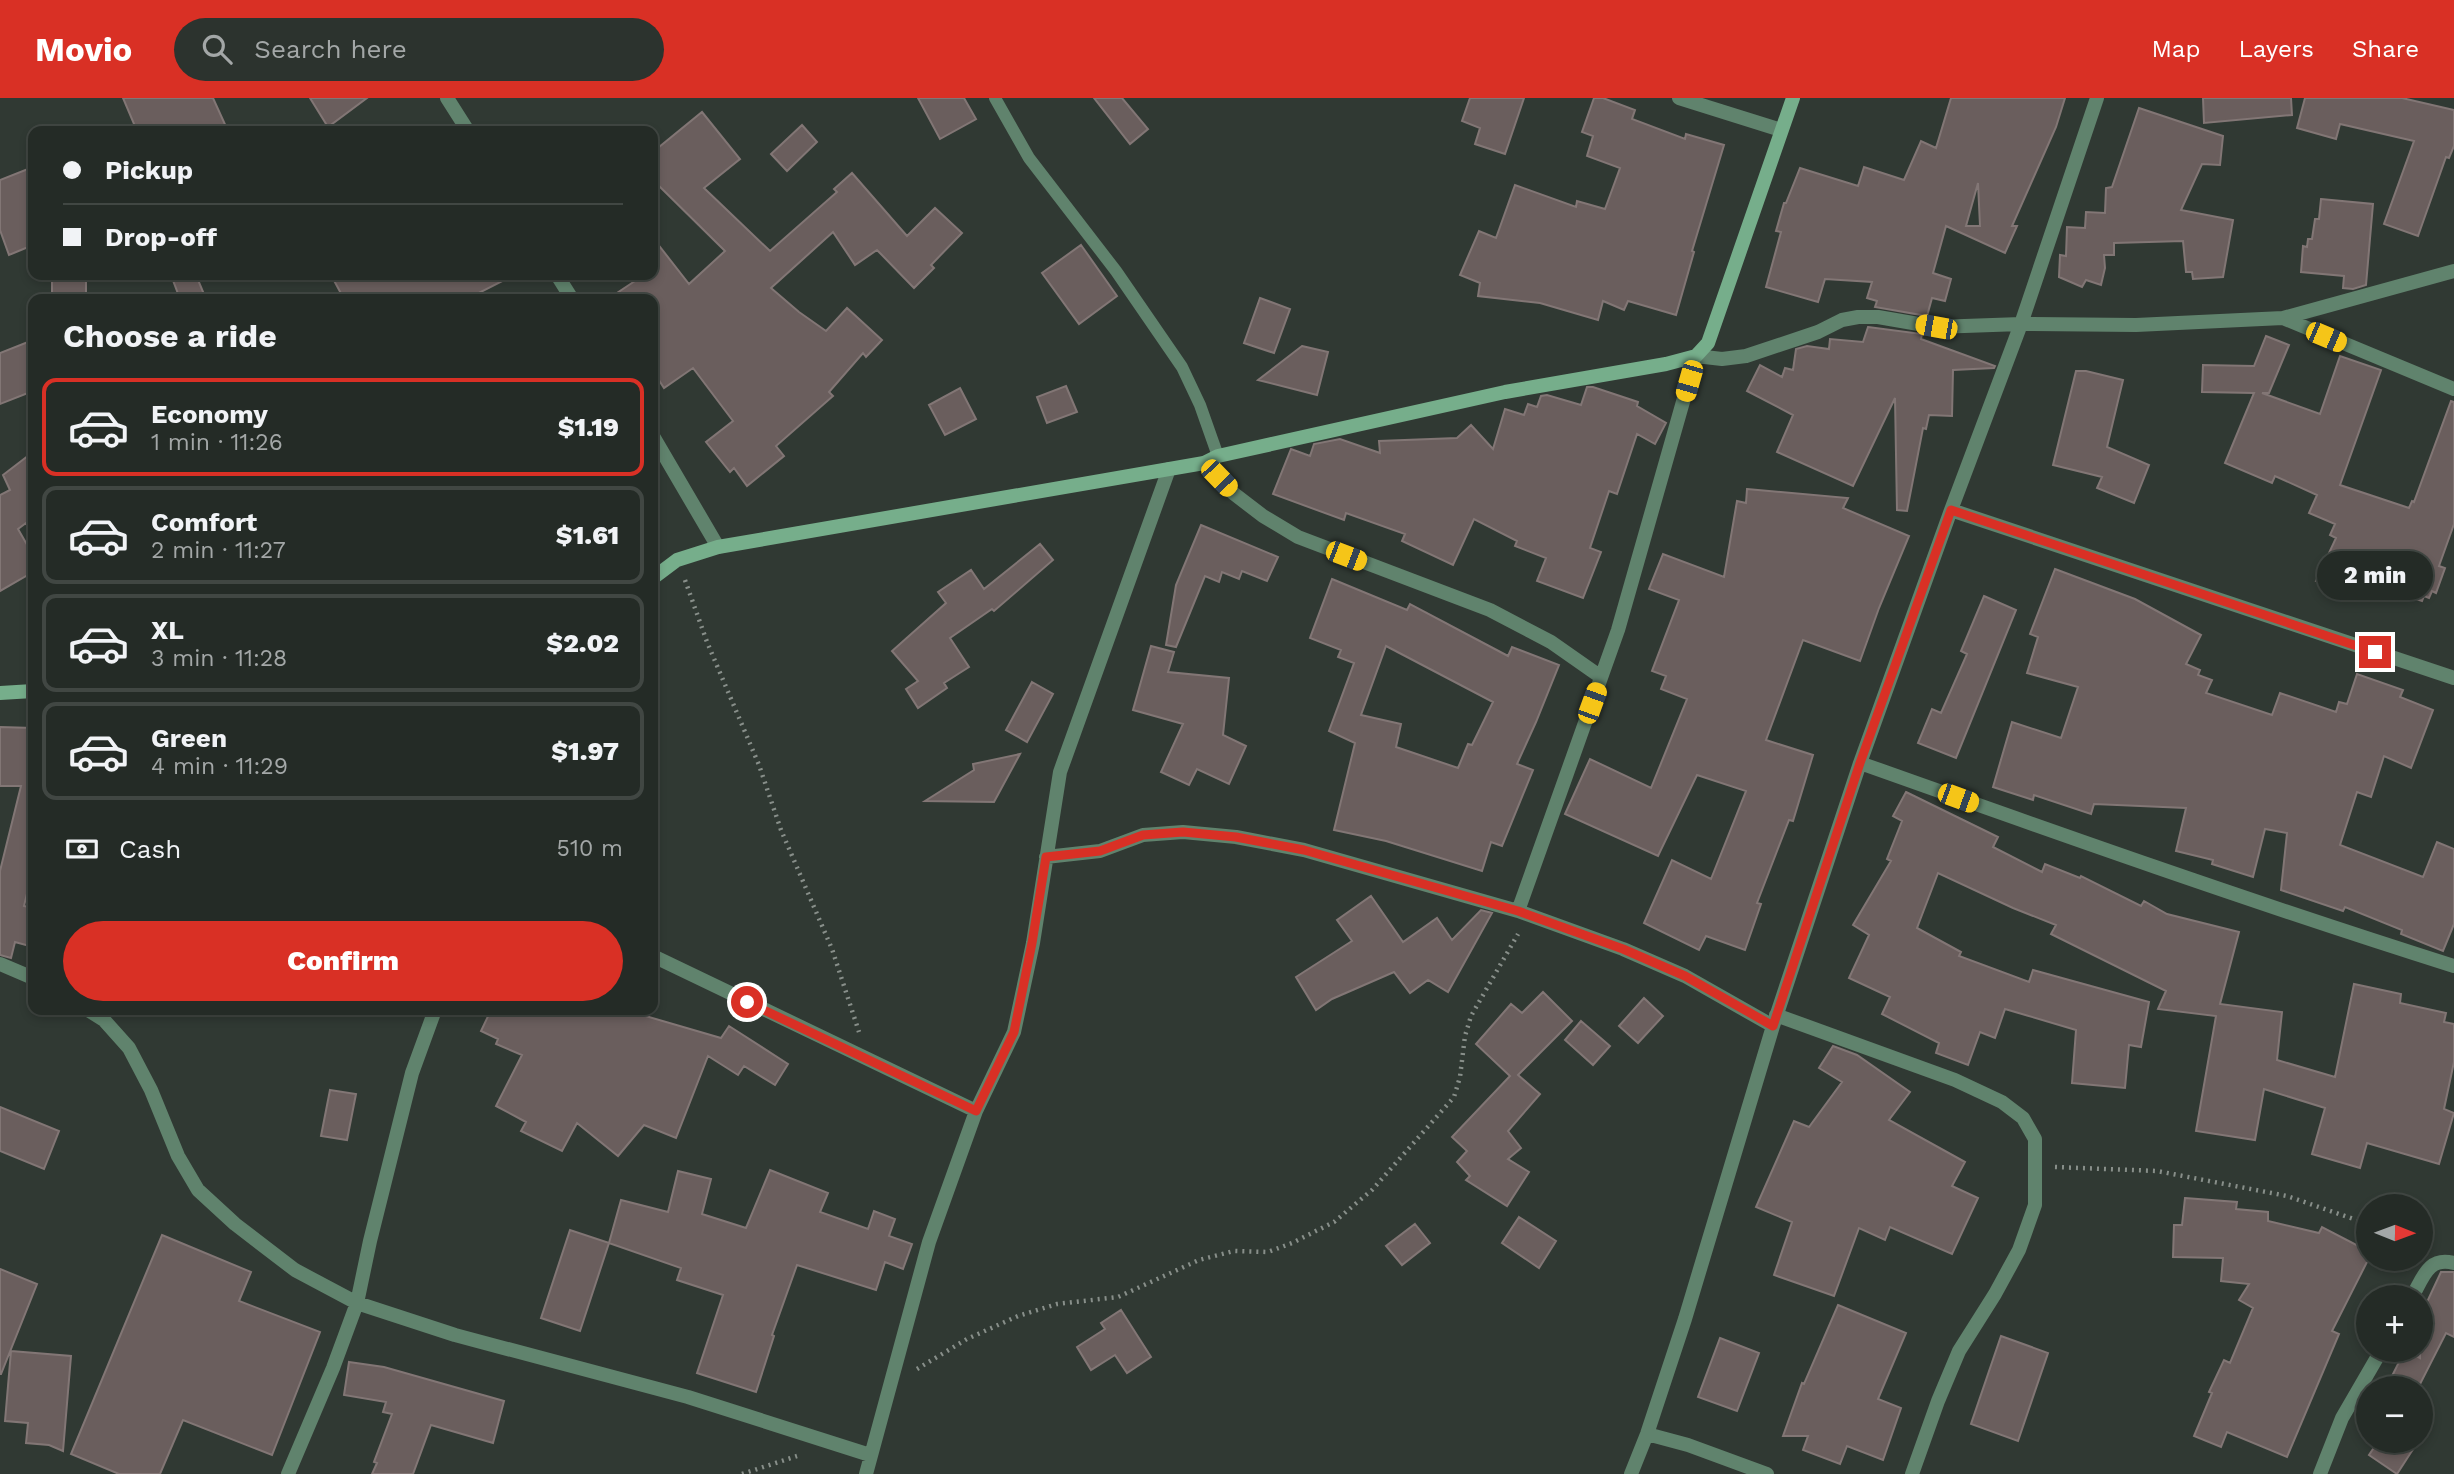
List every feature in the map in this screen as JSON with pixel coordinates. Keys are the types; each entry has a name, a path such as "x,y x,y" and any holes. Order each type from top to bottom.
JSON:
{"main road":[{"path":"658,574 677,560 718,547 1203,463 1218,456 1505,392 1666,364 1696,356 1708,343 1793,98"},
{"path":"0,693 28,691"}],"street":[{"path":"447,98 465,126"},
{"path":"1679,98 1780,131"},
{"path":"1631,1474 1685,1319 1775,1020 1860,763 2021,324 2097,98"},
{"path":"1524,913 1618,630 1696,356 1721,359 1746,356 1818,332 1842,320 1858,317 1878,317 1936,327 2021,324 2136,325 2283,318 2454,271"},
{"path":"2283,318 2454,389"},
{"path":"658,445 718,547"},
{"path":"1203,463 1233,493 1297,537 1490,610 1551,642 1601,677"},
{"path":"866,1474 929,1242 976,1111 1014,1032 1032,943 1060,772 1168,468"},
{"path":"1951,510 2454,678"},
{"path":"1860,763 2169,872 2454,966"},
{"path":"1046,857 1100,851 1143,835 1183,832 1236,837 1304,850 1524,913 1623,949 1775,1020 1955,1080 2002,1101 2023,1118 2035,1139 2035,1205 2019,1250 1996,1294 1959,1351 1912,1474"},
{"path":"658,958 976,1111"},
{"path":"0,964 28,976"},
{"path":"96,1015 130,1048 151,1090 178,1156 198,1189 235,1224 295,1270 357,1303 455,1335 688,1397 870,1455"},
{"path":"288,1474 357,1303 412,1073 434,1015"},
{"path":"2419,1285 2435,1263 2454,1263"},
{"path":"2320,1474 2342,1418 2374,1362"},
{"path":"1647,1434 1688,1445 1767,1474"}],"lane":[{"path":"995,98 1029,158 1116,271 1182,367 1200,405 1218,456"}],"path":[{"path":"677,560 707,642 759,765 781,830 832,949 860,1035"},
{"path":"893,1378 920,1368 967,1339 1018,1315 1057,1304 1118,1297 1199,1260 1234,1251 1268,1252 1334,1222 1372,1190 1454,1097 1461,1077 1465,1036 1471,1016 1524,913"},
{"path":"2037,1166 2157,1171 2287,1196 2356,1220"},
{"path":"742,1474 834,1443"}],"building":[{"path":"123,98 213,98 226,126 135,126"},
{"path":"310,98 367,98 329,126"},
{"path":"918,98 964,98 976,119 940,139"},
{"path":"1094,98 1122,98 1148,129 1130,144"},
{"path":"1470,98 1524,98 1505,154 1475,144 1480,128 1462,121"},
{"path":"1594,98 1603,98 1635,110 1632,119 1685,139 1686,134 1724,145 1676,315 1628,301 1624,310 1603,301 1598,320 1540,303 1478,296 1480,283 1460,275 1479,231 1496,238 1515,185 1576,207 1577,201 1605,209 1620,168 1587,156 1593,136 1582,132"},
{"path":"1951,98 2065,98 2056,127 2012,226 2017,226 2005,253 1946,226 1933,273 1951,279 1945,301 1932,298 1927,316 1875,307 1877,301 1867,298 1872,282 1825,279 1818,302 1766,287 1781,232 1776,231 1784,203 1800,168 1858,186 1864,167 1904,180 1921,141 1936,148","holes":["1978,183 1980,226 1966,226"]},
{"path":"2203,98 2291,98 2292,115 2204,123"},
{"path":"2305,98 2402,98 2454,110 2454,146 2449,158 2446,157 2418,236 2384,224 2414,141 2340,124 2336,139 2297,128"},
{"path":"2139,108 2223,136 2220,165 2202,164 2181,210 2233,220 2223,277 2193,279 2192,272 2186,272 2183,241 2114,243 2114,255 2104,255 2105,268 2101,285 2086,280 2082,287 2059,277 2060,255 2066,256 2067,227 2085,228 2086,212 2105,213 2106,188 2112,187"},
{"path":"702,112 740,159 704,188 770,251 837,192 834,189 852,173 907,236 935,208 962,233 931,265 934,268 914,288 877,250 855,265 833,232 771,288 826,331 847,308 882,340 866,357 863,353 829,392 833,396 776,446 784,456 747,486 734,468 730,472 706,442 733,421 693,368 664,388 658,379 658,294 616,294 636,280 658,280 658,244 689,284 725,251 658,185 658,148"},
{"path":"802,125 817,142 787,171 771,154"},
{"path":"28,169 28,247 9,255 0,230 0,180"},
{"path":"2321,199 2373,204 2366,285 2353,289 2343,288 2344,276 2301,272 2303,246 2307,247 2308,239 2312,239 2315,219 2319,219"},
{"path":"1081,245 1117,296 1079,324 1042,273"},
{"path":"52,280 86,280 86,294 52,294"},
{"path":"173,280 198,280 204,294 178,294"},
{"path":"334,280 504,280 477,294 341,294"},
{"path":"1260,298 1290,309 1274,353 1244,343"},
{"path":"1868,327 1922,334 1921,339 1995,366 1953,370 1952,416 1929,415 1926,429 1923,428 1907,511 1897,510 1895,398 1853,486 1777,452 1793,415 1747,391 1760,365 1782,377 1785,368 1793,370 1796,349 1807,346 1829,349 1830,339 1863,342"},
{"path":"2266,336 2289,345 2269,393 2262,393 2320,414 2340,356 2381,370 2340,485 2409,508 2412,501 2414,502 2451,401 2454,402 2454,524 2439,566 2445,568 2436,593 2432,591 2429,598 2424,596 2422,601 2349,574 2341,593 2316,581 2336,538 2330,535 2335,524 2309,513 2317,495 2275,476 2272,483 2225,463 2254,393 2202,392 2203,365 2254,366"},
{"path":"28,342 28,393 0,404 0,353"},
{"path":"1302,346 1328,352 1317,395 1258,380"},
{"path":"2076,371 2123,380 2107,447 2149,465 2134,503 2097,488 2102,477 2053,465"},
{"path":"1066,386 1077,412 1047,423 1037,397"},
{"path":"1587,387 1638,402 1637,406 1666,423 1655,444 1637,434 1617,494 1609,491 1590,548 1601,552 1583,598 1537,581 1546,558 1515,546 1517,541 1474,519 1453,565 1402,541 1405,534 1346,513 1344,520 1273,494 1291,449 1310,456 1314,444 1340,439 1380,453 1379,441 1457,438 1471,425 1493,449 1505,409 1524,415 1528,404 1537,407 1541,396 1547,395 1581,405"},
{"path":"960,388 976,419 945,435 929,405"},
{"path":"28,456 28,528 26,523 18,529 28,546 28,575 0,591 0,495 10,490 3,475"},
{"path":"1747,489 1848,498 1843,508 1909,536 1860,661 1803,640 1766,740 1813,755 1793,821 1789,820 1757,903 1761,904 1745,950 1706,936 1699,950 1644,923 1672,860 1711,879 1746,791 1697,775 1658,856 1565,814 1590,759 1651,788 1687,699 1661,689 1666,676 1652,671 1679,600 1649,589 1663,554 1724,577 1737,501 1746,503"},
{"path":"1201,525 1278,557 1267,581 1242,571 1239,579 1222,572 1219,582 1205,576 1176,647 1166,645 1176,585"},
{"path":"1040,544 1053,560 994,611 992,609 950,638 969,667 944,683 947,688 918,708 906,689 918,681 892,651 946,603 938,592 971,570 984,589"},
{"path":"2055,569 2135,599 2201,635 2186,664 2200,670 2198,675 2212,680 2206,693 2272,715 2280,693 2336,712 2339,702 2347,704 2357,674 2403,690 2400,697 2433,710 2411,768 2384,756 2371,797 2357,792 2340,845 2423,877 2437,842 2454,849 2454,924 2443,951 2401,934 2402,930 2345,907 2343,911 2281,890 2287,833 2265,829 2253,877 2212,864 2213,860 2176,851 2186,808 2094,804 2091,814 2034,795 2033,800 1993,787 2012,722 2061,738 2078,687 2027,673 2038,637 2030,634"},
{"path":"1332,579 1407,610 1410,604 1508,656 1512,647 1559,665 1517,764 1533,770 1502,846 1491,842 1482,871 1386,841 1334,830 1355,743 1329,731 1354,663 1338,657 1341,650 1310,638","holes":["1386,646 1493,702 1472,745 1468,744 1458,768 1396,747 1401,724 1361,715"]},
{"path":"1984,596 2016,610 1956,758 1918,743 1932,709 1941,713 1967,654 1961,651"},
{"path":"1151,646 1174,652 1168,672 1229,678 1223,735 1246,746 1229,784 1197,769 1189,785 1161,772 1183,724 1133,710"},
{"path":"1032,682 1053,694 1027,742 1006,730"},
{"path":"0,727 28,728 28,890 24,906 28,907 28,946 15,942 11,958 0,955 0,871 21,786 0,786"},
{"path":"1020,754 994,802 925,801 974,770 973,764"},
{"path":"1906,792 1998,837 1993,847 2042,872 2045,864 2080,878 2081,876 2141,906 2144,901 2167,914 2239,932 2220,1004 2282,1012 2277,1060 2335,1077 2354,984 2401,994 2400,1003 2446,1013 2444,1022 2454,1024 2454,1062 2444,1109 2454,1113 2439,1164 2367,1143 2360,1168 2312,1154 2325,1108 2264,1089 2255,1140 2196,1131 2216,1016 2158,1009 2166,991 2051,934 2056,925 1938,873 1917,928 1961,952 1959,956 2029,982 2033,970 2149,1002 2141,1047 2129,1045 2125,1088 2072,1083 2076,1030 2005,1009 1995,1038 1980,1032 1968,1065 1936,1053 1939,1043 1882,1014 1890,997 1849,978 1869,935 1853,925 1891,861 1887,859 1902,821 1893,816"},
{"path":"1371,896 1403,942 1437,918 1452,940 1481,910 1492,913 1448,992 1428,980 1410,993 1394,972 1332,999 1316,1010 1296,977 1352,941 1337,920"},
{"path":"1543,992 1572,1021 1518,1075 1540,1094 1508,1131 1521,1148 1508,1159 1529,1172 1507,1206 1466,1180 1470,1176 1457,1162 1467,1151 1452,1137 1510,1076 1476,1044 1511,1004 1522,1013"},
{"path":"1644,998 1663,1016 1638,1043 1619,1026"},
{"path":"489,1015 642,1015 721,1038 729,1026 788,1064 775,1085 744,1066 738,1075 708,1056 676,1138 644,1125 618,1156 577,1123 562,1151 521,1131 526,1122 496,1106 522,1055 496,1044 498,1039 481,1031"},
{"path":"1581,1021 1610,1046 1593,1065 1565,1040"},
{"path":"1833,1046 1857,1055 1910,1092 1889,1120 1965,1162 1952,1186 1978,1198 1952,1254 1890,1227 1885,1240 1859,1228 1834,1296 1774,1275 1792,1222 1756,1207 1794,1121 1809,1127 1842,1082 1819,1068"},
{"path":"330,1090 356,1094 347,1140 321,1136"},
{"path":"0,1107 59,1131 44,1169 0,1151"},
{"path":"770,1170 828,1193 820,1212 868,1229 874,1211 895,1219 889,1236 912,1244 903,1269 885,1262 876,1290 797,1265 772,1335 774,1336 756,1392 697,1373 723,1295 677,1280 681,1268 609,1243 621,1200 668,1212 678,1171 711,1179 702,1214 746,1228"},
{"path":"2185,1198 2237,1202 2236,1209 2268,1212 2268,1221 2319,1233 2322,1227 2356,1245 2356,1271 2362,1271 2332,1331 2339,1334 2287,1457 2227,1432 2221,1447 2194,1436 2212,1393 2209,1392 2224,1360 2230,1363 2253,1308 2239,1300 2249,1284 2221,1281 2223,1258 2173,1257 2174,1225 2182,1225"},
{"path":"1519,1217 1556,1241 1539,1268 1502,1243"},
{"path":"1415,1224 1430,1243 1402,1265 1386,1246"},
{"path":"570,1230 609,1243 580,1331 541,1318"},
{"path":"162,1235 251,1272 239,1301 320,1332 272,1455 183,1420 160,1474 119,1474 71,1454"},
{"path":"0,1269 37,1284 1,1374 0,1374"},
{"path":"2441,1272 2454,1272 2454,1337 2446,1333 2433,1359 2433,1289"},
{"path":"1838,1305 1906,1333 1878,1399 1901,1408 1883,1460 1847,1446 1840,1464 1803,1450 1808,1436 1783,1436 1802,1383 1804,1384"},
{"path":"1121,1310 1151,1357 1127,1373 1115,1355 1091,1370 1077,1347 1105,1329 1101,1323"},
{"path":"2001,1336 2048,1353 2018,1441 1971,1424"},
{"path":"1720,1338 1759,1353 1737,1411 1698,1397"},
{"path":"11,1351 71,1356 63,1451 49,1445 26,1443 28,1423 5,1421"},
{"path":"349,1362 384,1367 504,1401 493,1443 431,1425 413,1474 372,1474 392,1414 383,1412 386,1402 344,1395"},
{"path":"2399,1362 2431,1362 2424,1376 2392,1376"},
{"path":"2370,1453 2411,1453 2397,1474 2369,1455"}],"route":[{"path":"747,1002 976,1111 1014,1032 1046,857 1100,851 1143,835 1183,832 1236,837 1304,850 1518,911 1623,949 1685,976 1773,1026 1860,763 1951,510 2375,652"}]}
